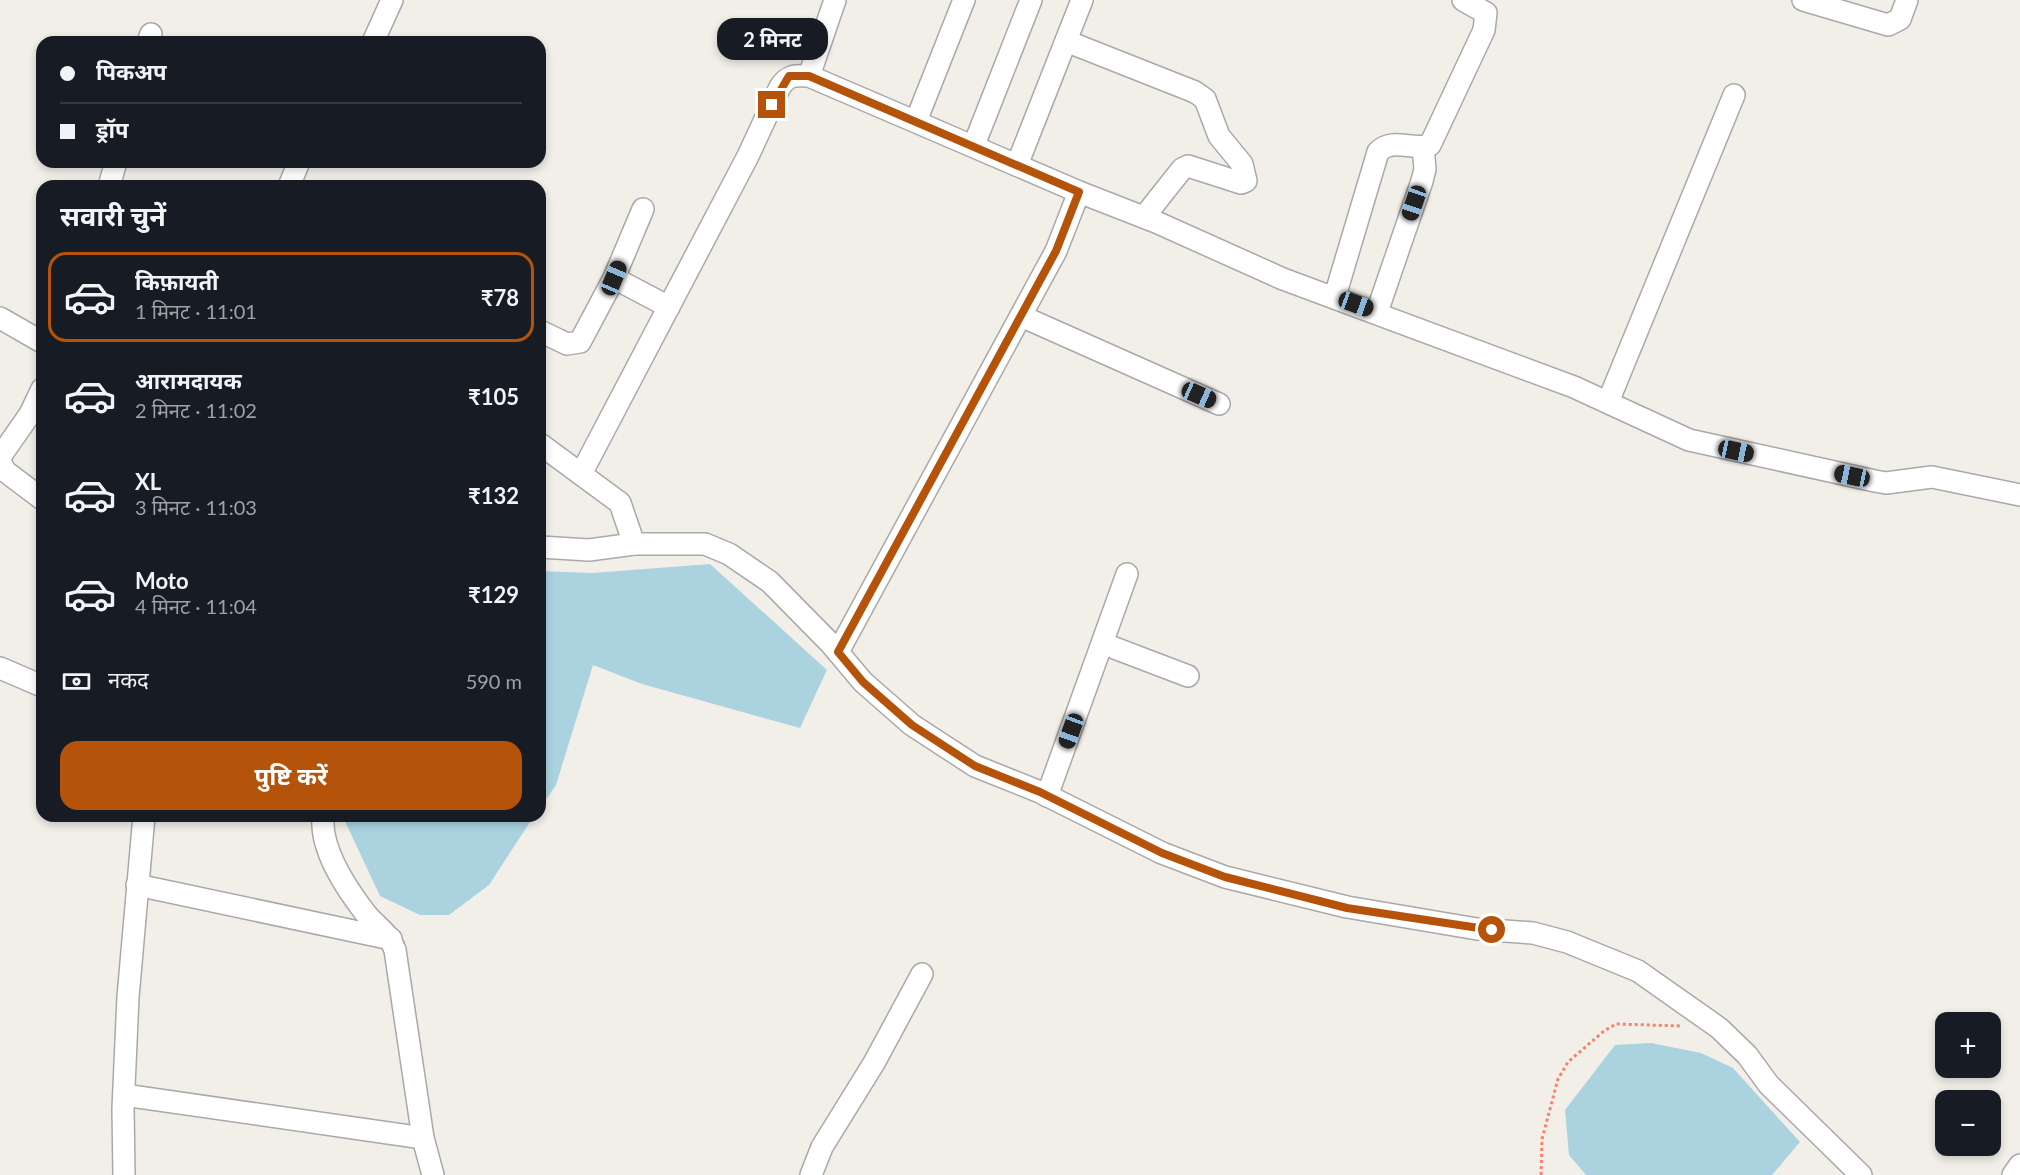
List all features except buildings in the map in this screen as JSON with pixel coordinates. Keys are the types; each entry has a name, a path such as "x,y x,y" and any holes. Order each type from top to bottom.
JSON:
{"street":[{"path":"376,36 392,0"},
{"path":"809,76 835,0"},
{"path":"916,121 964,0"},
{"path":"974,146 1031,0"},
{"path":"1017,165 1082,0"},
{"path":"1335,296 1378,152 1383,146 1392,144 1423,147 1430,145 1436,138 1484,30 1491,7 1463,0"},
{"path":"1803,0 1888,25 1900,19 1907,0"},
{"path":"1066,41 1195,92 1205,99 1219,136 1242,164 1246,181 1241,183 1195,167 1182,169 1144,218"},
{"path":"581,474 748,156 780,87 789,76 809,76 1283,279 1335,296 1608,402 1703,445 1886,483 1932,477 2020,495"},
{"path":"1608,402 1734,95"},
{"path":"1377,312 1422,181 1425,169 1423,147"},
{"path":"838,652 1056,251 1079,192"},
{"path":"546,334 567,344 580,342 614,278 643,209"},
{"path":"614,278 669,307"},
{"path":"1021,316 1219,404"},
{"path":"0,318 36,339"},
{"path":"36,402 0,462 5,471 36,494"},
{"path":"546,448 620,503 634,544"},
{"path":"546,547 589,550 634,544 691,542 705,544 729,554 770,582 838,652 863,682 912,725 975,766 1047,796 1162,853 1225,877 1347,908 1477,929 1533,933 1567,942 1638,971 1719,1028 1747,1055 1769,1085 1861,1175"},
{"path":"1047,796 1128,574"},
{"path":"1104,644 1188,676"},
{"path":"0,668 36,683"},
{"path":"124,1175 124,1095 137,885 143,822"},
{"path":"323,822 326,843 344,882 368,916 392,939 405,1009 423,1138 433,1175"},
{"path":"137,885 392,939"},
{"path":"811,1175 826,1140 874,1064 922,974"},
{"path":"124,1095 423,1138"},
{"path":"2013,1175 2020,1165"}],"path":[{"path":"1541,1175 1542,1139 1558,1079 1568,1062 1604,1030 1616,1024 1684,1026"}],"water":[{"path":"710,564 827,670 800,728 642,684 593,665 556,785 546,799 546,571 592,573"},
{"path":"345,822 530,822 489,885 449,915 420,915 380,896"},
{"path":"1651,1043 1701,1053 1733,1068 1800,1142 1772,1175 1586,1175 1569,1155 1565,1110 1615,1045"}],"route":[{"path":"772,105 780,87 789,76 809,76 1079,192 1056,251 838,652 863,682 912,725 975,766 1040,792 1162,853 1225,877 1347,908 1492,930"}]}
